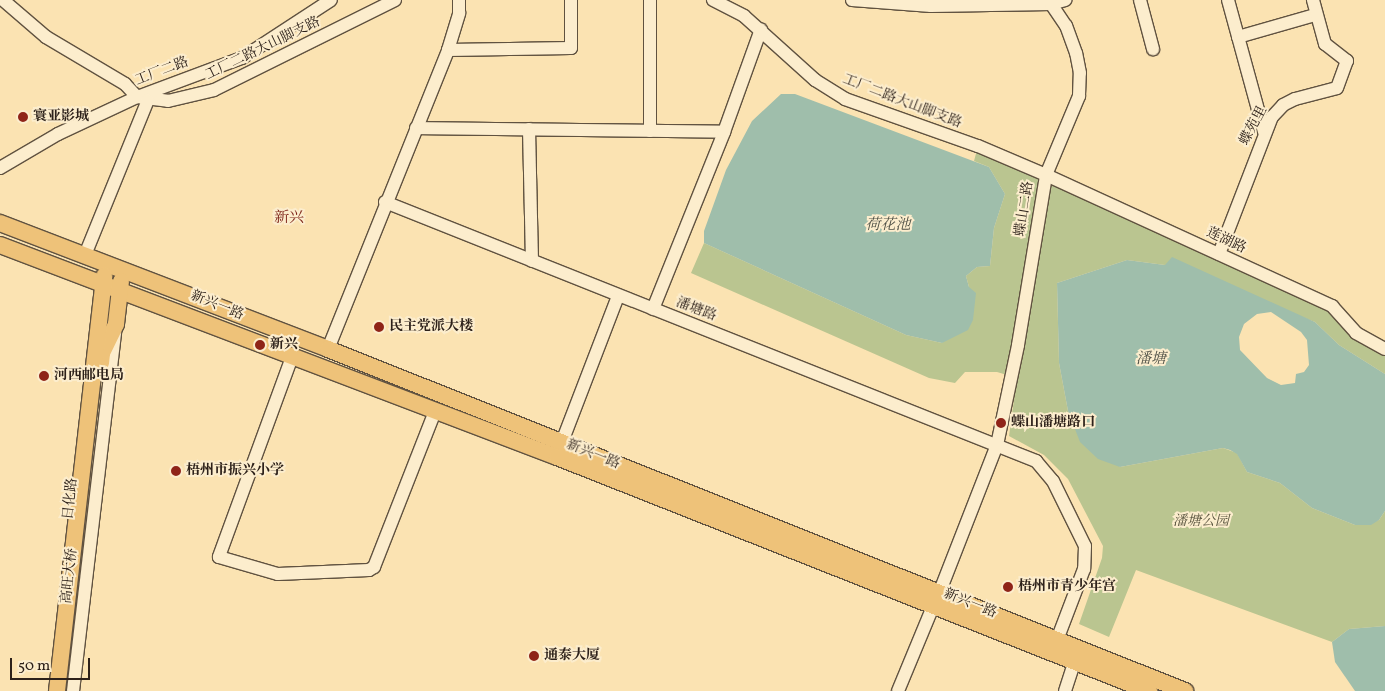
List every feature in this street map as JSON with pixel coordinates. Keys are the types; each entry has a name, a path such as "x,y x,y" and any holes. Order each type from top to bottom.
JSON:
{"main road":[{"name":"新兴一路","path":"0,223 328,349 562,442 1077,655 1185,691"},
{"name":"新兴一路","path":"0,245 435,411 937,598"},
{"name":"日化路","path":"93,403 105,263"},
{"name":"日化路","path":"93,403 102,353 116,324 122,269"},
{"name":"高旺大桥","path":"57,691 93,403"},
{"name":"高旺大桥","path":"64,691 93,403"},
{"name":"新兴一路","path":"1077,655 1149,691"}],"street":[{"path":"3,0 46,37 125,84 143,98 85,255"},
{"name":"工厂二路","path":"0,168 58,134 242,58 331,0"},
{"name":"工厂二路大山脚支路","path":"143,98 168,102 214,90 395,0"},
{"path":"328,349 385,202 448,50 459,14 459,0"},
{"path":"448,50 572,48 571,0"},
{"path":"650,0 650,131"},
{"name":"工厂二路大山脚支路","path":"713,0 761,29 815,80 845,99 978,146 1046,175"},
{"path":"852,0 894,6 1065,0"},
{"path":"1140,0 1153,48"},
{"path":"1228,0 1264,132"},
{"name":"蝶苑里","path":"1218,254 1264,132 1283,105 1337,88 1347,61 1325,44 1313,0"},
{"name":"蝶山二路","path":"898,691 997,445 1018,344 1046,175 1079,96 1080,73 1066,26 1047,2"},
{"path":"1238,37 1316,15"},
{"path":"653,309 724,132 761,29"},
{"path":"416,128 724,132"},
{"path":"529,129 532,262"},
{"name":"莲湖路","path":"1046,175 1332,306 1356,333 1385,349"},
{"name":"潘塘路","path":"385,202 532,262 997,445"},
{"path":"562,442 618,296"},
{"name":"日化路","path":"49,691 90,334 100,309"},
{"name":"日化路","path":"73,691 116,324"},
{"path":"292,357 219,557 278,574 368,570 374,567 435,411"},
{"path":"997,445 1044,468 1080,531 1085,546 1084,569 1055,646"},
{"path":"1065,691 1077,655"}],"green space":[{"name":"潘塘公园","path":"978,146 1329,305 1385,349 1385,374 1339,345 1315,322 1165,265 1127,260 1057,283 1059,363 1068,411 1120,467 1223,448 1237,453 1247,472 1280,483 1312,508 1355,525 1379,520 1385,511 1385,626 1349,629 1332,642 1136,570 1109,637 1079,624 1102,558 1103,546 1068,479 1044,455 1009,436 1017,378 997,372 965,372 955,383 929,378 691,273 704,243 906,335 942,343 969,287 966,276 977,267 990,266 994,228 1005,194 989,167 974,161"}],"water":[{"name":"荷花池","path":"781,94 795,94 989,167 1005,194 994,228 990,266 977,267 966,276 969,287 976,293 973,320 968,330 942,343 906,335 704,243 704,231 726,170 752,121"},
{"name":"潘塘","path":"1172,257 1315,322 1339,345 1385,374 1385,511 1379,520 1371,525 1355,525 1312,508 1280,483 1247,472 1237,454 1223,448 1120,467 1098,459 1080,442 1068,411 1059,363 1057,283 1127,260 1165,265","holes":["1271,312 1301,332 1307,340 1309,365 1304,372 1296,374 1295,383 1281,385 1267,378 1240,350 1239,337 1244,324 1257,314"]},
{"path":"1385,626 1385,691 1355,691 1335,662 1332,642 1349,629"}],"place":[{"name":"寰亚影城","path":"23,117"},
{"name":"民主党派大楼","path":"379,327"},
{"name":"新兴","path":"260,345"},
{"name":"河西邮电局","path":"44,376"},
{"name":"蝶山潘塘路口","path":"1001,423"},
{"name":"梧州市振兴小学","path":"176,471"},
{"name":"梧州市青少年宫","path":"1008,587"},
{"name":"通泰大厦","path":"534,656"}],"district":[{"name":"新兴","path":"289,219"}]}
